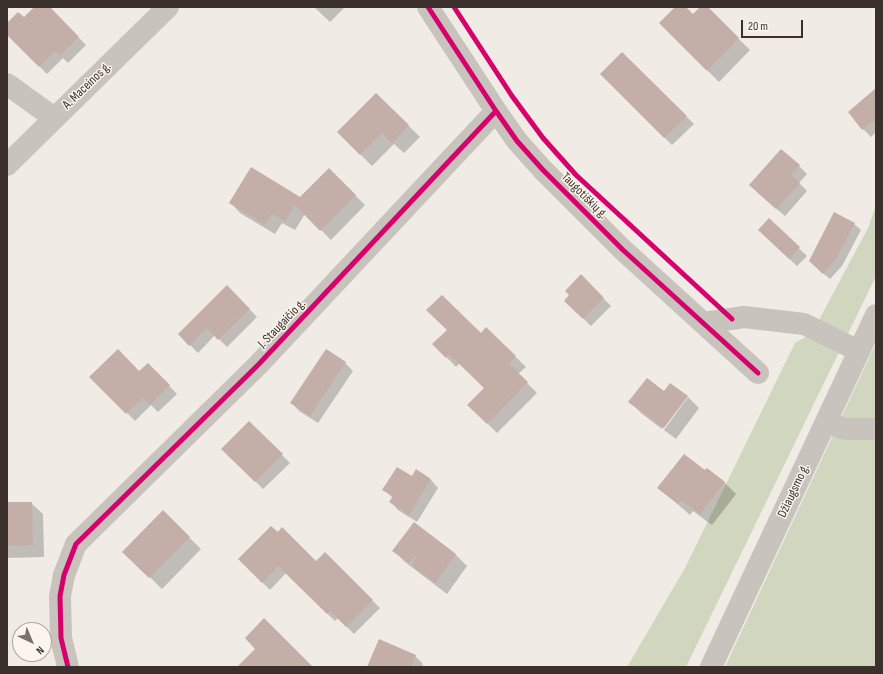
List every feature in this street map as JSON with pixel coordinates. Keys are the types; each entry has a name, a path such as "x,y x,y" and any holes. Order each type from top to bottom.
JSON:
{"street":[{"name":"A. Maceinos g.","path":"7,165 168,7"},
{"name":"Taugotiškių g.","path":"428,7 517,141 572,200 758,373"},
{"path":"7,84 54,118"},
{"name":"J. Staugaičio g.","path":"68,667 61,638 60,596 64,575 76,544 258,365 496,111"},
{"name":"Džiaugsmo g.","path":"711,667 876,315"},
{"path":"703,323 744,317 804,324 859,351"},
{"path":"826,422 845,429 876,430"}],"green space":[{"path":"876,205 876,276 686,667 627,667 685,568 795,343 812,333 868,228"},
{"path":"876,343 876,667 725,667"}],"building":[{"path":"34,7 50,7 79,37 60,56 55,51 39,67 7,35 7,23 18,12 24,17"},
{"path":"675,7 686,7 693,14 700,7 708,7 739,38 707,71 659,23"},
{"path":"622,52 687,116 664,138 600,74"},
{"path":"876,88 876,119 862,130 848,112"},
{"path":"376,93 409,125 392,143 382,133 360,155 337,132"},
{"path":"781,149 800,165 791,175 800,183 776,209 749,185"},
{"path":"251,167 300,197 329,168 356,195 320,231 295,205 285,221 272,214 265,225 229,203"},
{"path":"834,212 855,223 836,259 823,274 809,261"},
{"path":"769,218 800,247 789,259 758,230"},
{"path":"581,274 604,298 583,319 564,301 569,295 565,291"},
{"path":"227,285 250,309 218,340 207,328 189,346 178,334"},
{"path":"442,295 481,333 486,327 516,356 509,364 528,382 487,424 467,405 484,388 449,354 446,358 432,344 447,330 426,310"},
{"path":"118,349 139,371 148,363 170,385 150,405 143,398 126,414 89,377"},
{"path":"326,349 346,362 310,416 290,403"},
{"path":"647,378 664,391 670,383 688,396 664,428 628,402"},
{"path":"249,421 283,454 255,482 221,449"},
{"path":"684,454 705,470 707,468 725,482 700,514 681,500 678,504 657,488"},
{"path":"397,467 412,476 416,469 431,479 409,515 389,502 393,496 382,490"},
{"path":"7,502 32,502 33,545 7,546"},
{"path":"163,510 190,537 149,578 122,552"},
{"path":"414,522 456,554 435,583 412,566 416,556 409,563 392,551"},
{"path":"271,526 278,532 282,527 316,561 325,552 373,600 346,627 330,611 327,614 278,566 262,583 238,559"},
{"path":"264,618 313,667 237,667 255,649 245,638"},
{"path":"379,639 416,655 411,667 367,667"}],"cycle path":[{"path":"428,7 517,141 543,170 623,250 758,373"},
{"path":"454,7 512,96 543,138 576,175 732,319"},
{"path":"68,667 61,638 60,596 64,575 76,544 258,365 496,111"}]}
